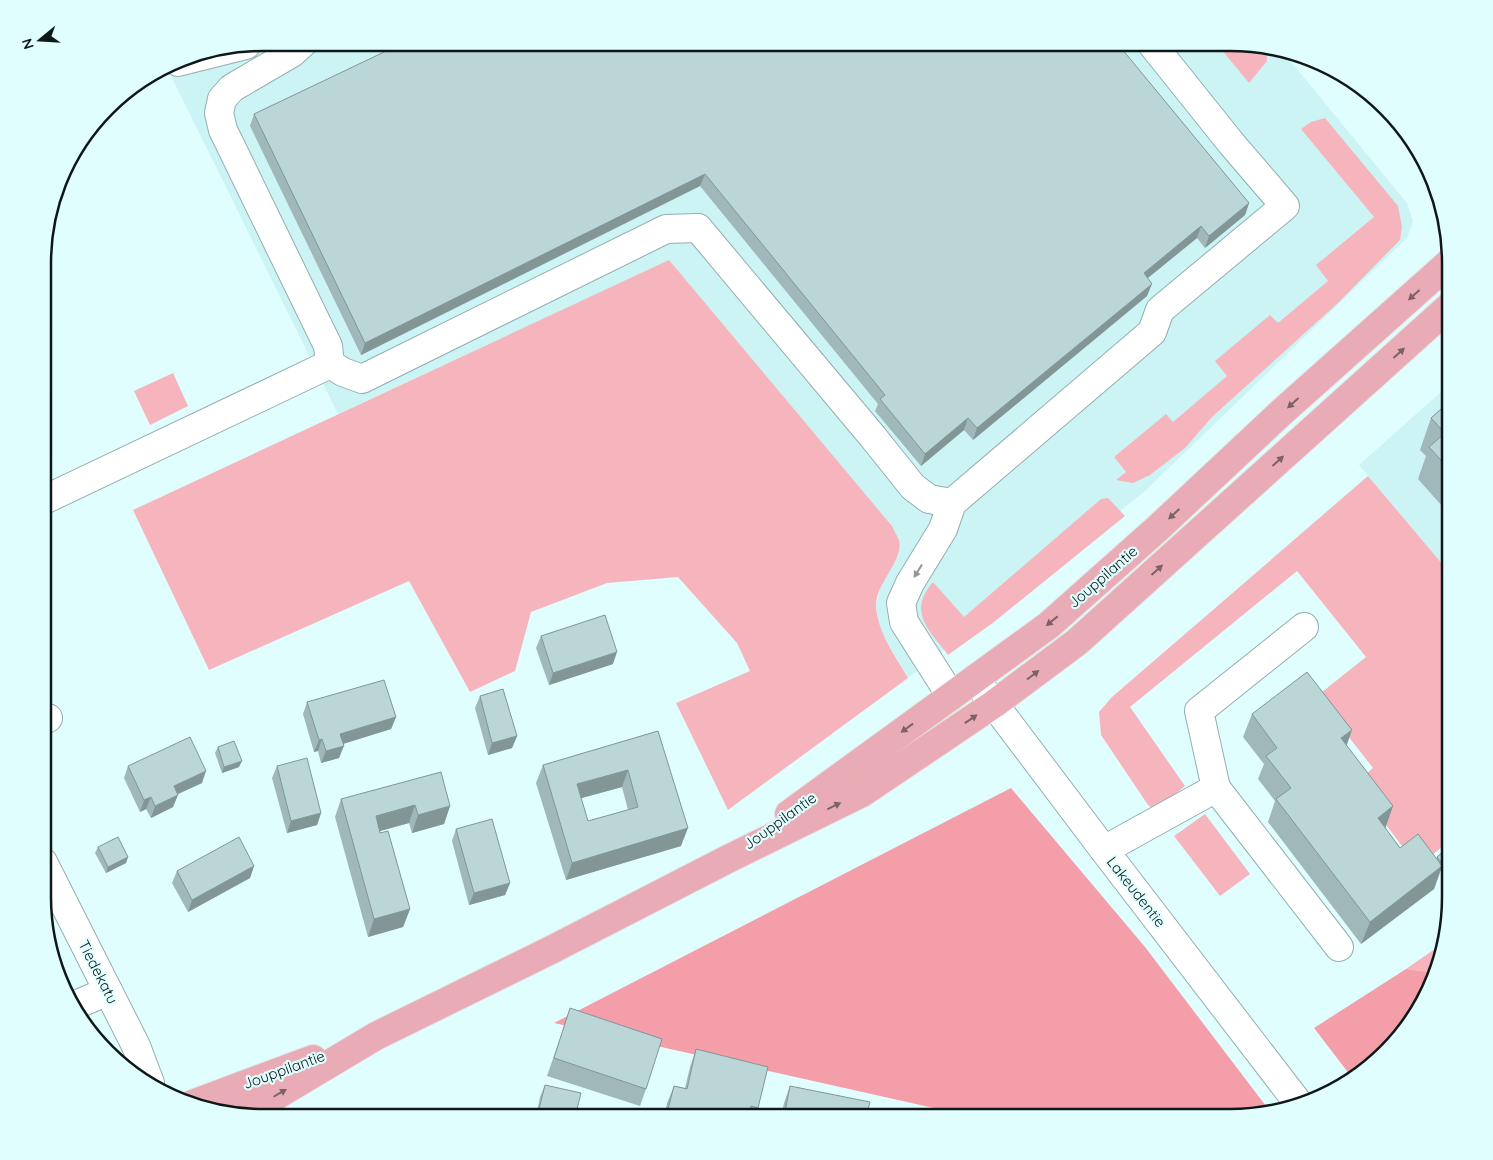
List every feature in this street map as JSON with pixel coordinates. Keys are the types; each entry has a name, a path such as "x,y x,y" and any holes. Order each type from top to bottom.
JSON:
{"main road":[{"name":"Jouppilantie","path":"728,859 1049,624 1158,528 1283,411 1442,269"},
{"name":"Jouppilantie","path":"250,1108 274,1097 376,1036 550,951 862,792 994,704 1077,642 1442,313"},
{"name":"Jouppilantie","path":"202,1100 376,1036"}],"street":[{"path":"294,51 232,88 222,98 219,113 224,130 328,346 330,364"},
{"path":"951,696 904,622 901,603 910,584 943,529 952,503 1152,332 1160,310 1285,206 1231,143 1157,51"},
{"path":"330,364 343,372 362,378 666,229 698,228 873,436 913,487 929,499 952,503"},
{"path":"51,497 330,364"},
{"path":"1304,627 1199,712 1216,788 1339,948"},
{"name":"Lakeudentie","path":"975,679 1295,1099"},
{"path":"1104,850 1216,788"},
{"name":"Tiedekatu","path":"51,878 136,1046 147,1074"},
{"path":"80,1003 108,991"}],"shaded area":[{"path":"263,51 1230,51 1258,53 1289,59 1407,203 1413,221 1407,238 1144,492 908,678 879,628 876,604 881,585 896,558 899,542 892,526 669,261 338,414 169,73 208,58 235,53"},
{"path":"1223,51 1266,54 1267,61 1249,83"},
{"path":"1325,118 1398,206 1402,227 1400,240 1339,302 1212,417 1185,448 1150,475 1133,483 1116,480 1126,472 1114,457 1166,414 1173,422 1227,376 1215,361 1270,315 1278,323 1328,281 1316,265 1374,217 1301,129 1311,122"},
{"path":"669,260 892,526 899,540 898,556 880,588 876,605 877,615 883,634 908,678 728,810 676,703 750,671 737,643 678,577 607,583 531,612 515,671 470,692 409,581 209,670 133,510"},
{"path":"173,373 188,406 150,425 134,391"},
{"path":"1442,391 1442,564 1359,465"},
{"path":"1368,476 1442,564 1442,847 1418,867 1355,784 1373,768 1317,696 1366,657 1297,571 1130,707 1185,786 1156,811 1148,805 1101,735 1099,712 1112,697"},
{"path":"1108,498 1125,516 994,622 948,655 928,629 921,612 925,593 933,582 964,617 1101,499"},
{"path":"1011,788 1145,947 1266,1106 1230,1109 938,1109 554,1023"},
{"path":"1205,814 1250,874 1220,896 1174,836"},
{"path":"1436,948 1428,972 1406,969"},
{"path":"1406,969 1428,972 1420,991 1398,1026 1380,1047 1348,1073 1314,1028"}],"building":[{"path":"386,51 1124,51 1249,203 1209,236 1201,226 1144,273 1152,284 977,428 968,418 925,454 880,399 885,395 705,174 365,343 254,114"},
{"path":"1442,408 1442,430 1431,418"},
{"path":"1442,436 1442,461 1429,447"},
{"path":"605,615 617,652 553,673 541,636"},
{"path":"1307,672 1352,730 1341,738 1393,806 1378,818 1400,848 1418,834 1442,866 1370,922 1276,799 1291,788 1266,756 1277,748 1252,714"},
{"path":"384,680 396,717 340,734 344,746 326,751 322,739 319,740 307,702"},
{"path":"503,689 517,736 492,743 480,696"},
{"path":"658,731 688,828 572,863 543,765","holes":["628,770 638,807 588,821 577,784"]},
{"path":"190,737 206,771 174,786 178,795 155,806 151,797 144,800 128,766"},
{"path":"234,741 242,761 224,767 218,747"},
{"path":"307,758 321,813 291,821 277,766"},
{"path":"441,772 450,806 418,815 415,805 376,816 380,833 388,831 410,909 374,919 341,799"},
{"path":"492,819 510,883 474,893 456,829"},
{"path":"118,837 128,857 108,867 98,847"},
{"path":"239,837 254,866 192,900 177,871"},
{"path":"1442,853 1442,863 1437,857"},
{"path":"570,1008 662,1039 646,1089 554,1058"},
{"path":"696,1049 768,1067 758,1108 751,1106 750,1109 668,1109 674,1086 687,1089"},
{"path":"545,1085 581,1093 577,1109 539,1109"},
{"path":"790,1086 870,1102 868,1109 786,1109"}]}
